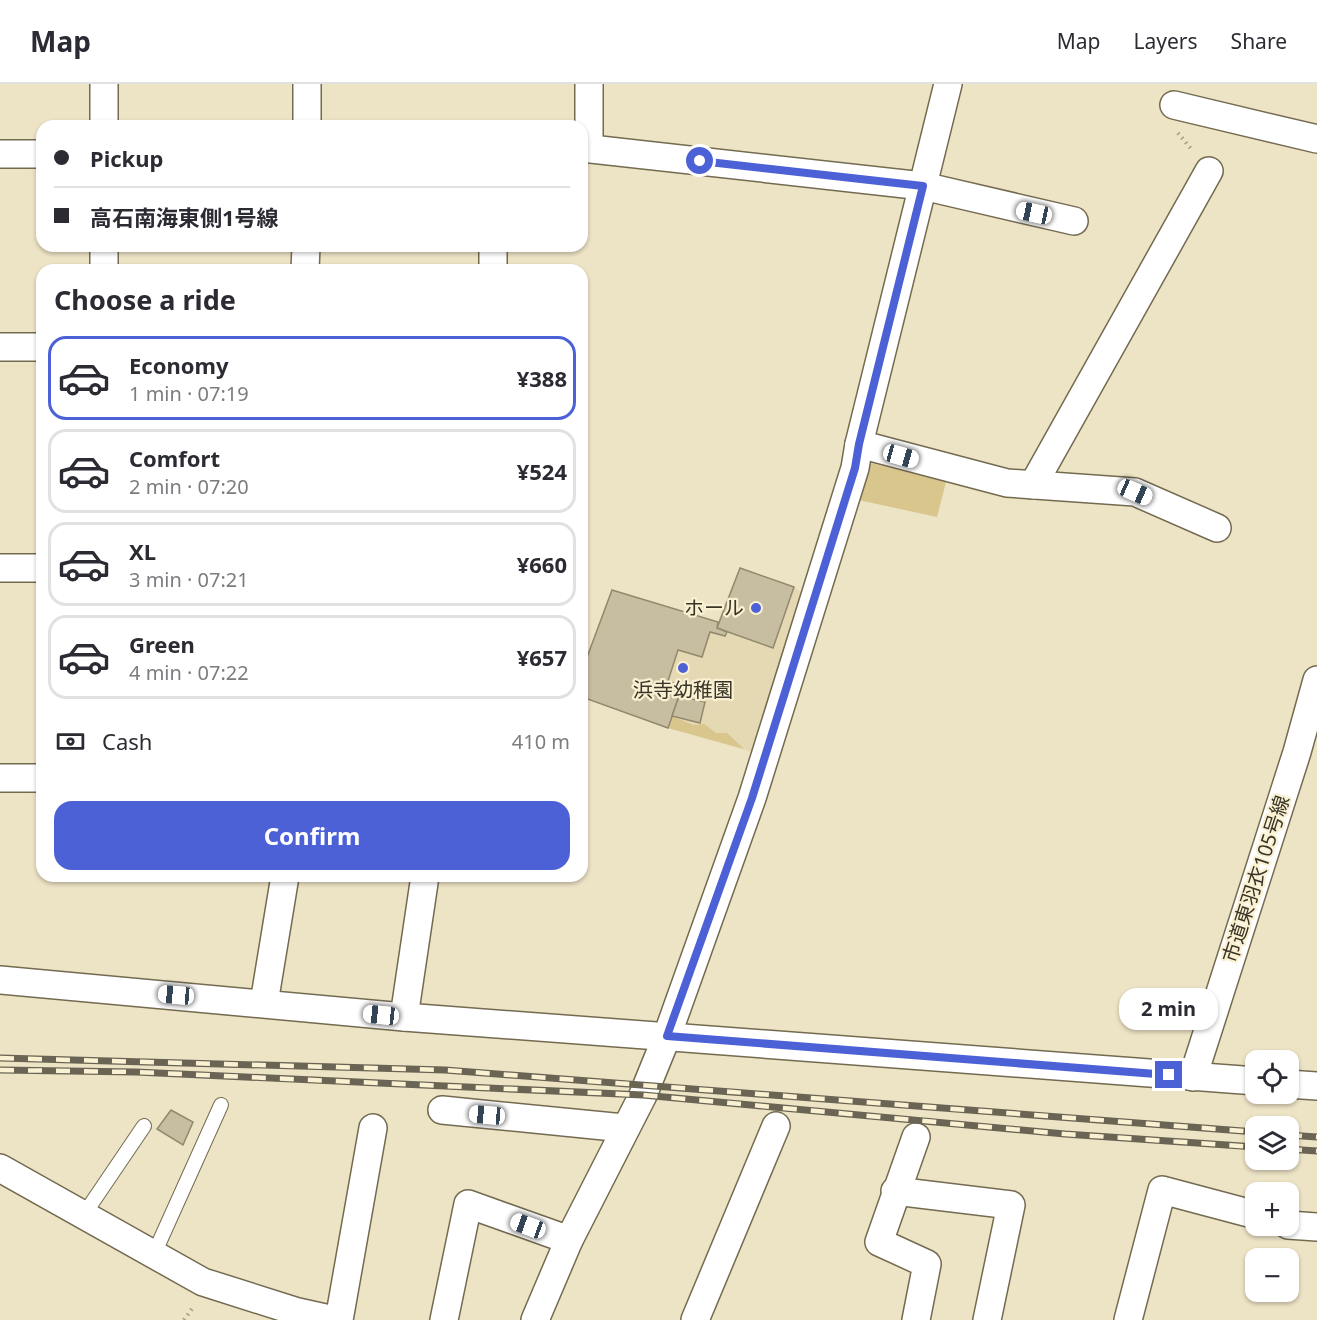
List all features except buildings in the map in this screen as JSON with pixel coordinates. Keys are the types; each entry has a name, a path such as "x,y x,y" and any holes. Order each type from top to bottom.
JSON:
{"street":[{"path":"104,84 104,120"},
{"path":"307,84 307,120"},
{"path":"587,120 589,84"},
{"path":"535,1320 569,1240 624,1128 643,1095 667,1036 752,798 855,468 948,84"},
{"path":"1175,102 1317,139"},
{"path":"588,148 923,186 1074,221"},
{"path":"0,154 36,154"},
{"path":"1033,484 1209,171"},
{"path":"0,347 36,347"},
{"path":"859,444 997,481 1135,492 1217,528"},
{"path":"0,568 36,568"},
{"name":"市道東羽衣105号線","path":"1193,1077 1298,752 1317,681"},
{"path":"0,778 36,778"},
{"path":"264,1003 284,882"},
{"path":"404,1017 424,882"},
{"path":"0,980 404,1017 1245,1080"},
{"path":"1299,1085 1317,1086"},
{"path":"442,1110 624,1128"},
{"path":"695,1320 776,1126"},
{"path":"0,1168 202,1282 298,1316 336,1320 373,1128"},
{"path":"915,1320 927,1263 879,1242 895,1191 916,1137"},
{"path":"1128,1320 1162,1190 1245,1212"},
{"path":"895,1191 1011,1204 987,1320"},
{"path":"444,1320 468,1204 569,1240"},
{"path":"1299,1226 1317,1227"}],"lane":[{"path":"154,1254 221,1106"},
{"path":"83,1216 144,1126"}],"path":[{"path":"1175,102 1209,171"}],"shaded area":[{"path":"863,461 946,482 937,517 854,499"},
{"name":"浜寺幼稚園","path":"740,568 794,587 804,594 756,753 668,728 588,699 588,659 717,622"},
{"path":"672,716 693,725 704,724 716,733 727,733 744,749 668,728"}],"railway":[{"path":"0,1058 445,1070 1245,1131"},
{"path":"0,1070 136,1072 643,1095 1065,1134 1245,1146"},
{"path":"1299,1136 1317,1137"},
{"path":"1299,1150 1317,1151"}],"place":[{"name":"ホール","path":"756,608"},
{"name":"浜寺幼稚園","path":"683,668"}],"route":[{"path":"700,161 923,186 855,468 752,798 667,1036 1169,1075"}]}
